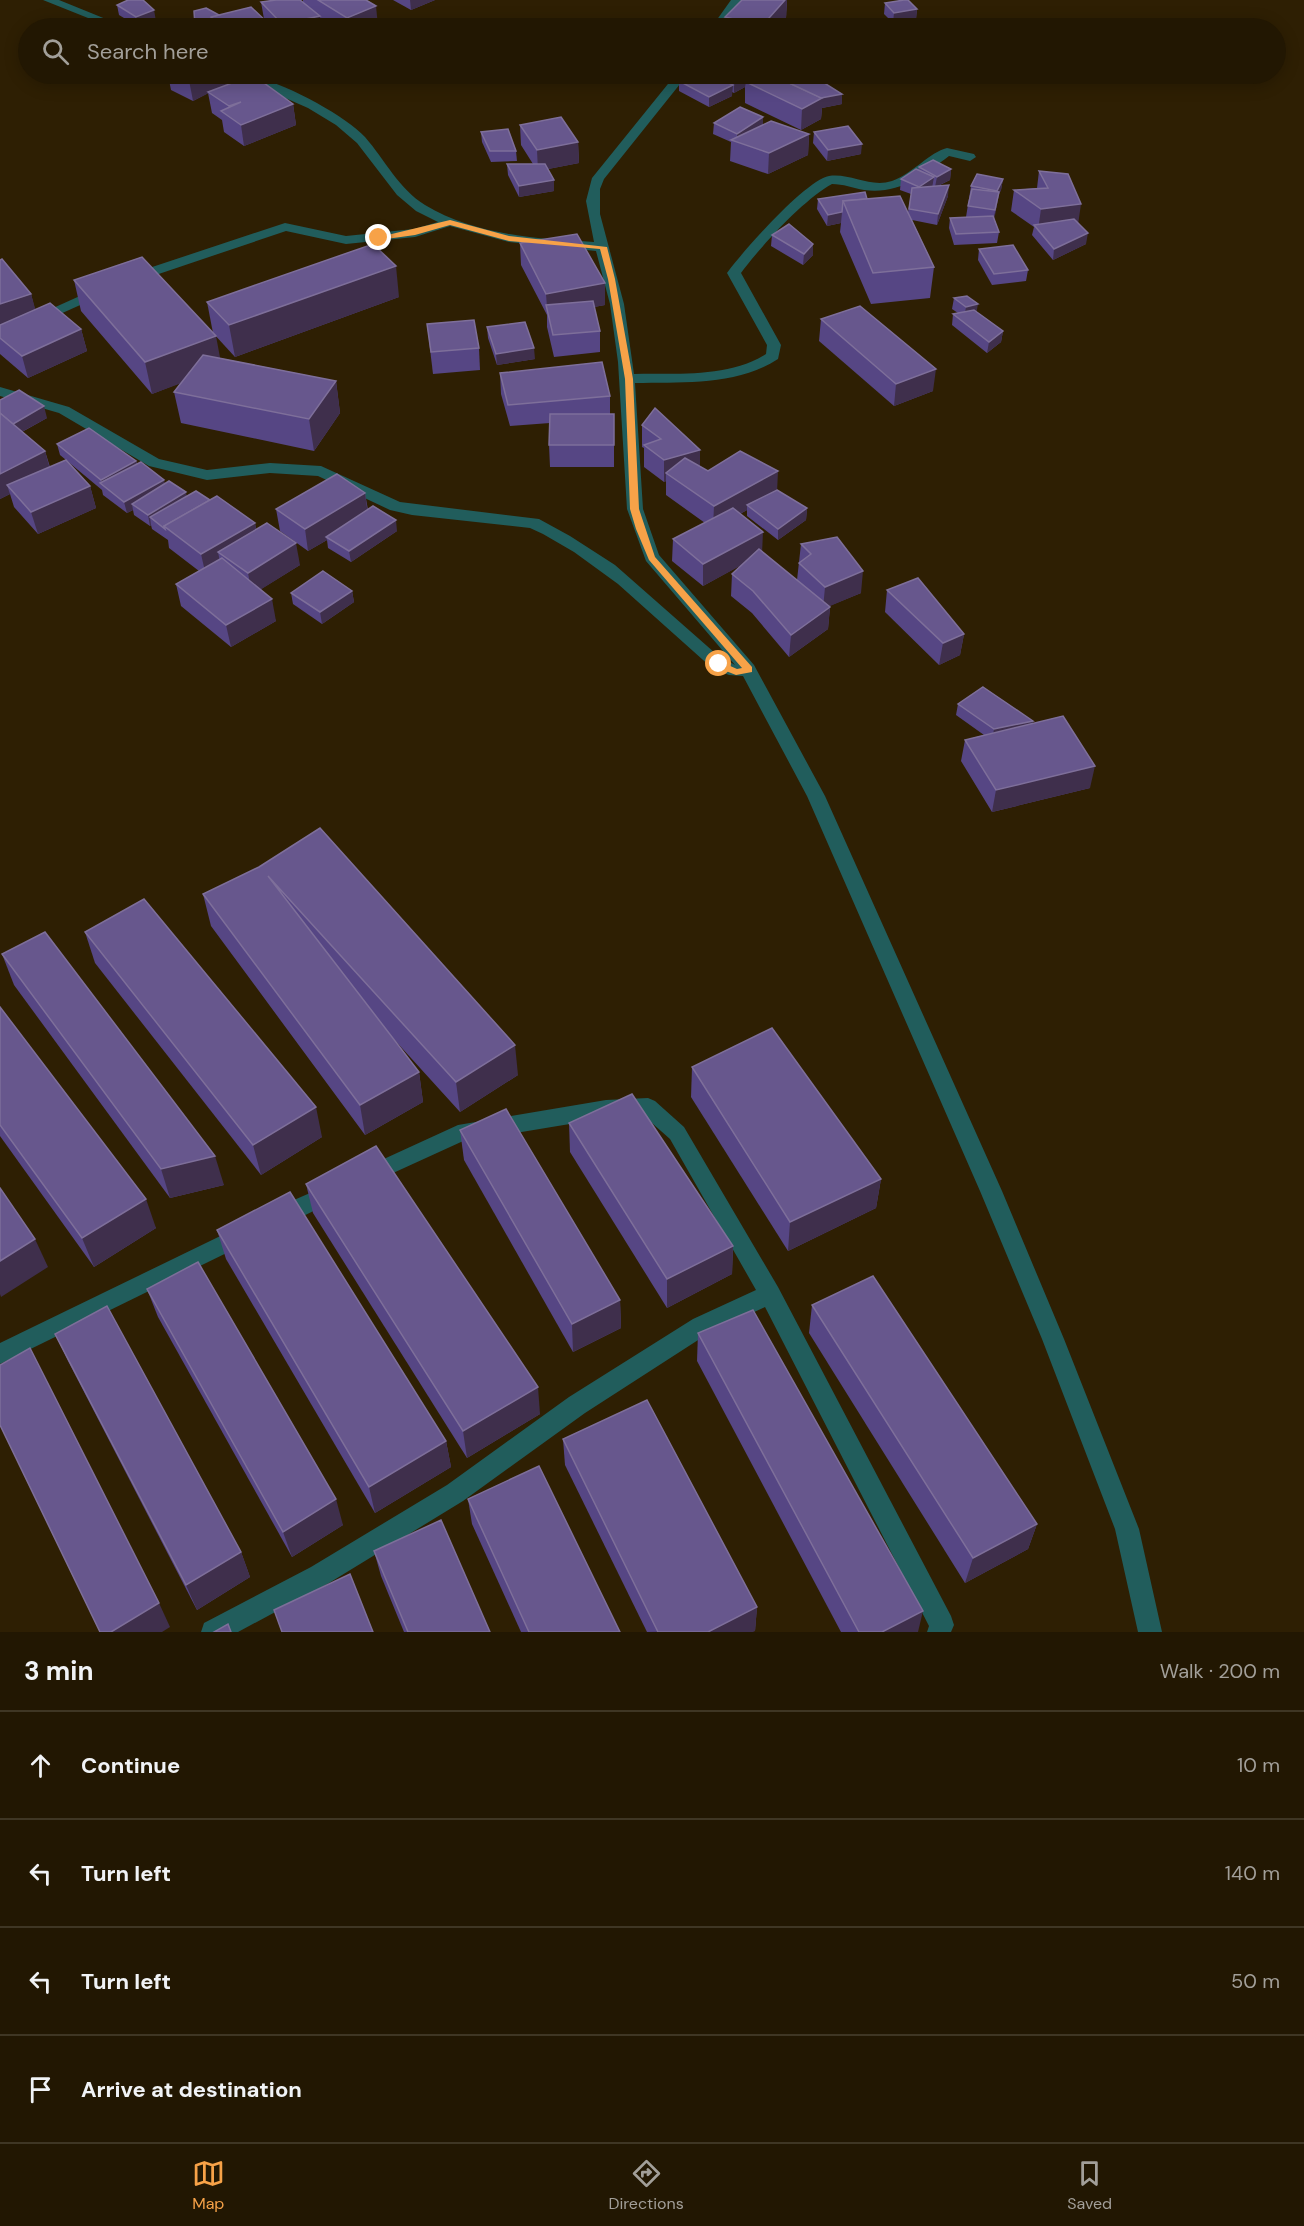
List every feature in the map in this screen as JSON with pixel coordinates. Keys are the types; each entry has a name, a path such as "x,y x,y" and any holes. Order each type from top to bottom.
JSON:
{"street":[{"path":"49,0 96,18"},
{"path":"723,18 736,0"},
{"path":"259,84 336,119 371,150 400,192 420,207 450,222 509,238 603,247"},
{"path":"674,84 598,178 593,188 591,203 611,279 629,379 635,509 652,558 748,669 816,796 991,1191 1053,1339 1127,1529 1150,1632"},
{"path":"629,379 728,373 765,363 773,356 774,345 738,283 735,273 756,247 823,182 840,180 875,187 890,187 904,182 947,152 970,157"},
{"path":"0,337 115,284 272,230 285,227 298,228 346,240 415,232 450,222"},
{"path":"0,392 64,410 154,464 207,475 270,468 321,471 395,506 412,510 533,523 549,530 597,562 648,601 719,664 736,672 748,669"},
{"path":"0,1354 227,1241 458,1134 606,1110 648,1107 677,1133 770,1294 942,1625 939,1632"},
{"path":"213,1632 320,1575 455,1493 577,1406 701,1326 770,1294"}],"building":[{"path":"128,0 143,0 154,10 136,17 117,5"},
{"path":"300,0 320,16 276,18 261,2"},
{"path":"318,0 366,0 376,6 347,18"},
{"path":"742,0 785,0 769,18 725,17"},
{"path":"908,0 917,9 894,13 885,3"},
{"path":"251,7 263,18 212,18"},
{"path":"206,8 219,15 211,18 194,18 194,11"},
{"path":"229,84 265,84 293,104 241,125 221,111 241,102 229,106 208,92"},
{"path":"685,84 733,85 709,97"},
{"path":"750,84 792,84 822,98 802,109"},
{"path":"791,84 826,84 842,94 821,98"},
{"path":"740,107 763,117 737,134 714,123"},
{"path":"561,117 578,142 537,150 520,125"},
{"path":"771,121 809,134 769,153 731,140"},
{"path":"848,126 862,144 828,150 814,132"},
{"path":"508,129 516,151 490,151 481,132"},
{"path":"933,160 951,169 937,177 919,167"},
{"path":"507,164 545,164 554,180 519,186"},
{"path":"916,169 934,177 919,187 901,179"},
{"path":"1039,171 1068,174 1081,204 1041,209 1014,190 1048,188"},
{"path":"977,174 1003,179 997,191 971,186"},
{"path":"949,185 938,214 909,209 912,188"},
{"path":"972,189 999,192 995,210 968,206"},
{"path":"865,192 867,199 843,201 842,212 828,215 818,199"},
{"path":"900,196 934,267 873,273 843,201"},
{"path":"993,216 999,232 956,234 950,218"},
{"path":"1074,219 1088,233 1054,249 1034,225"},
{"path":"789,224 813,244 804,254 772,235"},
{"path":"577,234 605,283 546,294 520,243"},
{"path":"373,244 396,266 229,325 207,302"},
{"path":"1013,245 1028,270 994,274 979,249"},
{"path":"142,257 216,336 145,362 74,280"},
{"path":"2,259 31,294 0,304 0,260"},
{"path":"967,296 978,304 966,307 954,298"},
{"path":"593,301 600,331 553,335 546,305"},
{"path":"50,303 81,329 22,356 0,338 0,325"},
{"path":"860,306 936,369 896,384 821,319"},
{"path":"974,310 1003,331 989,342 953,314"},
{"path":"474,320 479,348 431,352 427,324"},
{"path":"525,322 534,348 496,354 487,327"},
{"path":"203,355 336,381 309,419 174,392"},
{"path":"602,362 610,396 508,405 500,373"},
{"path":"19,390 44,406 13,424 0,413 0,400"},
{"path":"655,408 700,450 664,460 644,445 661,439 642,425"},
{"path":"0,413 45,451 0,474"},
{"path":"550,414 614,414 614,445 549,445"},
{"path":"89,428 136,461 101,480 57,444"},
{"path":"740,451 778,471 714,506 666,473 685,458 708,471"},
{"path":"66,460 90,486 31,512 7,485"},
{"path":"141,462 164,480 124,502 100,483"},
{"path":"337,474 365,493 305,529 276,509"},
{"path":"169,481 186,492 148,515 132,504"},
{"path":"777,490 807,508 778,529 747,505"},
{"path":"196,491 210,500 164,526 165,529 150,517"},
{"path":"217,496 255,523 201,554 164,526"},
{"path":"373,506 396,520 349,551 326,537"},
{"path":"733,508 763,532 703,564 673,539"},
{"path":"267,523 296,543 248,573 218,552"},
{"path":"837,537 863,571 825,587 799,563 811,554 801,544"},
{"path":"759,549 830,607 791,635 753,591 732,574"},
{"path":"222,558 272,599 226,625 176,584"},
{"path":"323,571 352,591 320,612 291,593"},
{"path":"918,578 964,634 943,643 887,590"},
{"path":"983,687 1033,721 994,729 958,704"},
{"path":"1063,716 1095,766 996,790 965,740"},
{"path":"320,828 515,1045 456,1082 268,876 419,1072 360,1105 203,894 259,867"},
{"path":"144,899 316,1107 253,1145 85,932"},
{"path":"45,932 215,1156 161,1169 2,954"},
{"path":"0,1007 146,1199 82,1238 0,1125"},
{"path":"772,1028 881,1179 790,1222 692,1067"},
{"path":"632,1094 733,1246 667,1279 569,1123"},
{"path":"506,1109 620,1300 572,1324 460,1130"},
{"path":"376,1146 538,1387 463,1431 306,1184"},
{"path":"0,1188 35,1239 0,1261"},
{"path":"290,1192 446,1441 369,1487 217,1230"},
{"path":"198,1262 336,1499 283,1532 147,1289"},
{"path":"873,1276 1037,1524 973,1558 812,1305"},
{"path":"107,1306 241,1552 186,1585 55,1334"},
{"path":"753,1310 923,1611 882,1632 859,1632 698,1333"},
{"path":"30,1348 159,1603 111,1632 100,1632 0,1425 0,1365"},
{"path":"647,1400 757,1607 708,1632 658,1632 563,1439"},
{"path":"539,1466 620,1632 529,1632 468,1499"},
{"path":"441,1520 490,1632 408,1632 374,1551"},
{"path":"350,1574 373,1632 282,1632 274,1610"},
{"path":"228,1624 231,1632 214,1632"}],"route":[{"path":"379,238 415,232 450,222 509,238 603,247 629,379 635,509 640,529 652,558 748,669 736,672 719,664"}]}
